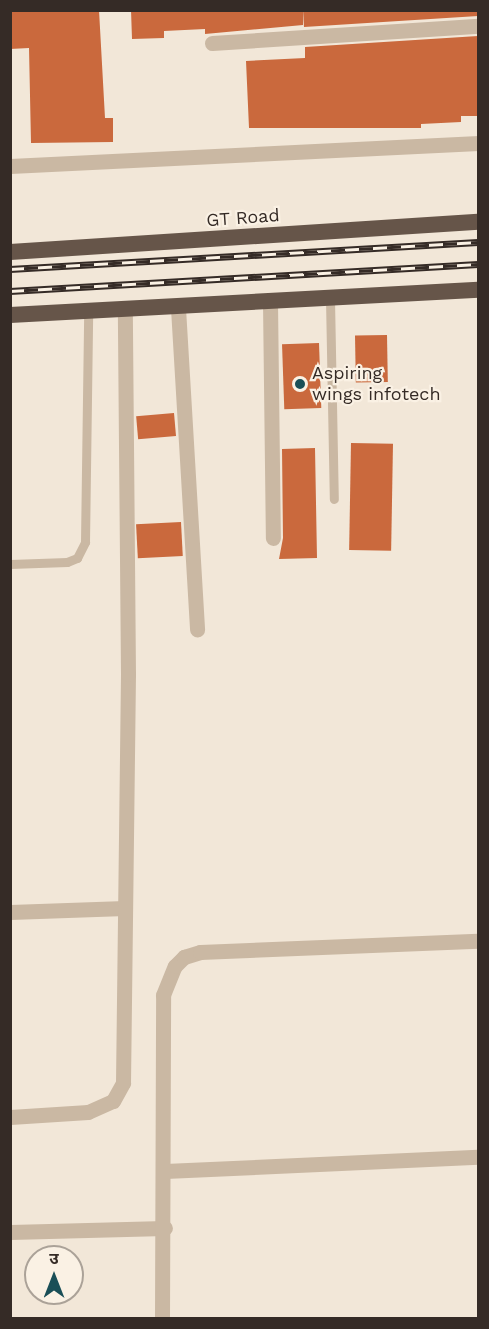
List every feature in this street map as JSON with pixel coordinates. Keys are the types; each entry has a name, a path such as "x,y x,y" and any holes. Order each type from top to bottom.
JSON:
{"highway":[{"name":"GT Road","path":"10,252 478,222"},
{"path":"10,315 88,313 478,290"}],"street":[{"path":"212,43 478,26"},
{"path":"10,166 478,142"},
{"path":"270,302 273,538"},
{"path":"178,308 197,629"},
{"path":"10,1117 88,1112 120,1094 125,908 125,311"},
{"path":"10,912 125,908"},
{"path":"162,1318 165,1228 163,995 167,979 184,957 200,952 478,941"},
{"path":"165,1171 478,1157"},
{"path":"10,1232 165,1228"}],"lane":[{"path":"330,298 334,499"},
{"path":"10,564 67,562 76,558 85,542 88,313"}],"building":[{"path":"10,10 99,10 105,118 113,118 113,142 31,143 29,48 10,49"},
{"path":"131,10 303,10 303,25 205,34 205,29 164,31 164,38 132,39"},
{"path":"303,10 478,10 478,16 304,27"},
{"path":"478,36 478,116 461,116 461,122 421,124 421,128 249,128 246,61 305,58 305,47"},
{"path":"387,335 388,382 356,383 355,336"},
{"path":"319,343 321,408 284,409 282,344"},
{"path":"174,413 176,436 138,439 136,416"},
{"path":"351,443 393,444 391,551 349,550"},
{"path":"315,448 317,558 279,559 283,538 282,449"},
{"path":"181,522 183,556 138,558 136,524"}],"railway":[{"path":"10,269 478,242"},
{"path":"10,291 478,264"}],"place":[{"name":"Aspiring wings infotech","path":"300,384"}]}
